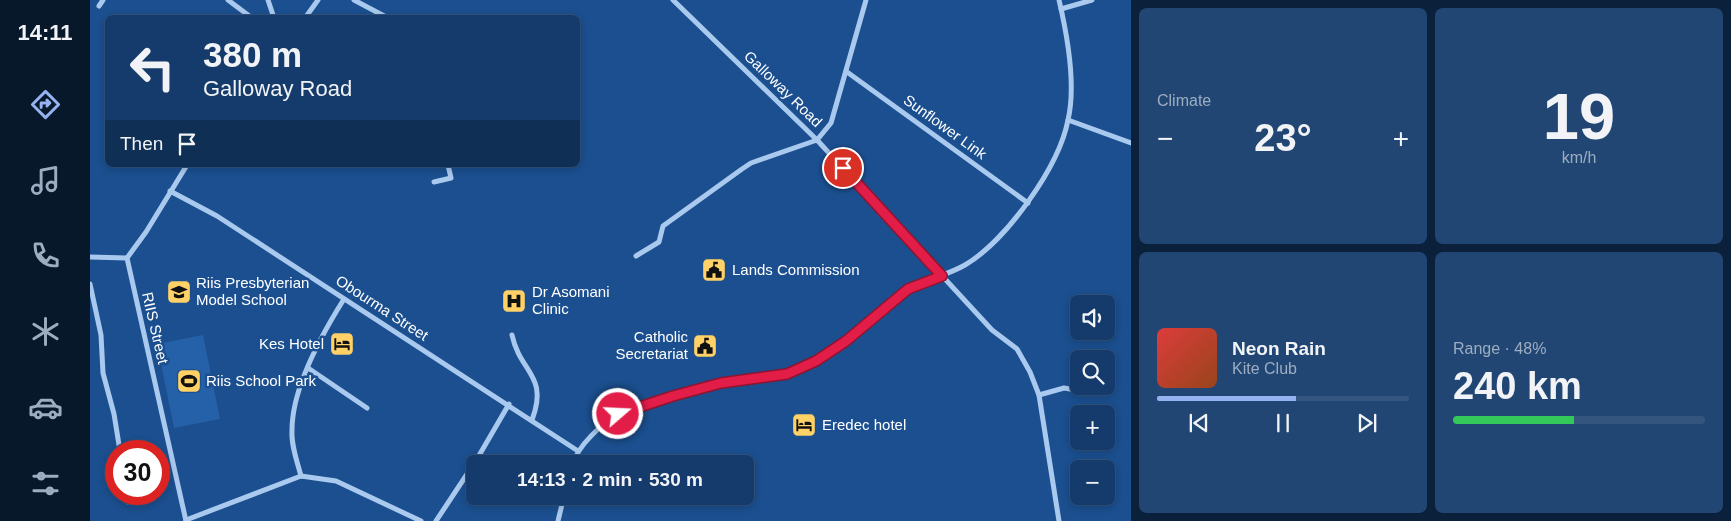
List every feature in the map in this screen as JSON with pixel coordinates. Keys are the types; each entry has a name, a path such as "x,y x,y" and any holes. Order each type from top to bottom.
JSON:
{"street":[{"path":"99,6 103,0"},
{"path":"228,0 248,15"},
{"path":"268,0 273,15"},
{"path":"307,15 318,0"},
{"path":"354,0 382,15"},
{"name":"Galloway Road","path":"673,0 817,140 992,330 1017,349 1030,372 1039,394 1059,521"},
{"path":"636,256 659,242 663,226 746,166 817,140 831,123 866,0"},
{"path":"576,455 610,419 618,414 721,383 787,374 816,361 846,341 908,289 942,276 966,264 1013,222 1028,203 1050,164 1068,120 1070,90 1059,0"},
{"path":"1061,9 1092,0"},
{"name":"Sunflower Link","path":"847,72 1028,203"},
{"path":"1068,120 1131,143"},
{"path":"90,256 127,258 146,232 186,167"},
{"path":"434,182 452,178 449,167"},
{"name":"Obourma Street","path":"170,191 217,216 509,404 578,451"},
{"name":"RIIS Street","path":"127,258 186,520"},
{"path":"90,284 101,334 103,373 114,414 118,440"},
{"path":"300,476 291,432 292,414 321,336 344,298"},
{"path":"512,335 514,344 537,384 539,400 532,420"},
{"path":"308,368 367,408"},
{"path":"1039,394 1064,388 1070,389"},
{"path":"436,521 477,459 509,404"},
{"path":"186,520 300,476 336,481 421,521"},
{"path":"558,521 562,505"}],"shaded area":[{"name":"Riis School Park","path":"203,335 220,419 174,428 157,344"}],"place":[{"name":"Lands Commission","path":"714,270"},
{"name":"Riis Presbyterian Model School","path":"179,292"},
{"name":"Dr Asomani Clinic","path":"514,301"},
{"name":"Kes Hotel","path":"342,344"},
{"name":"Catholic Secretariat","path":"705,346"},
{"name":"Riis School Park","path":"189,381"},
{"name":"Eredec hotel","path":"804,425"}],"route":[{"path":"618,414 721,383 787,374 816,361 846,341 908,289 942,276 934,265 843,168"}]}
